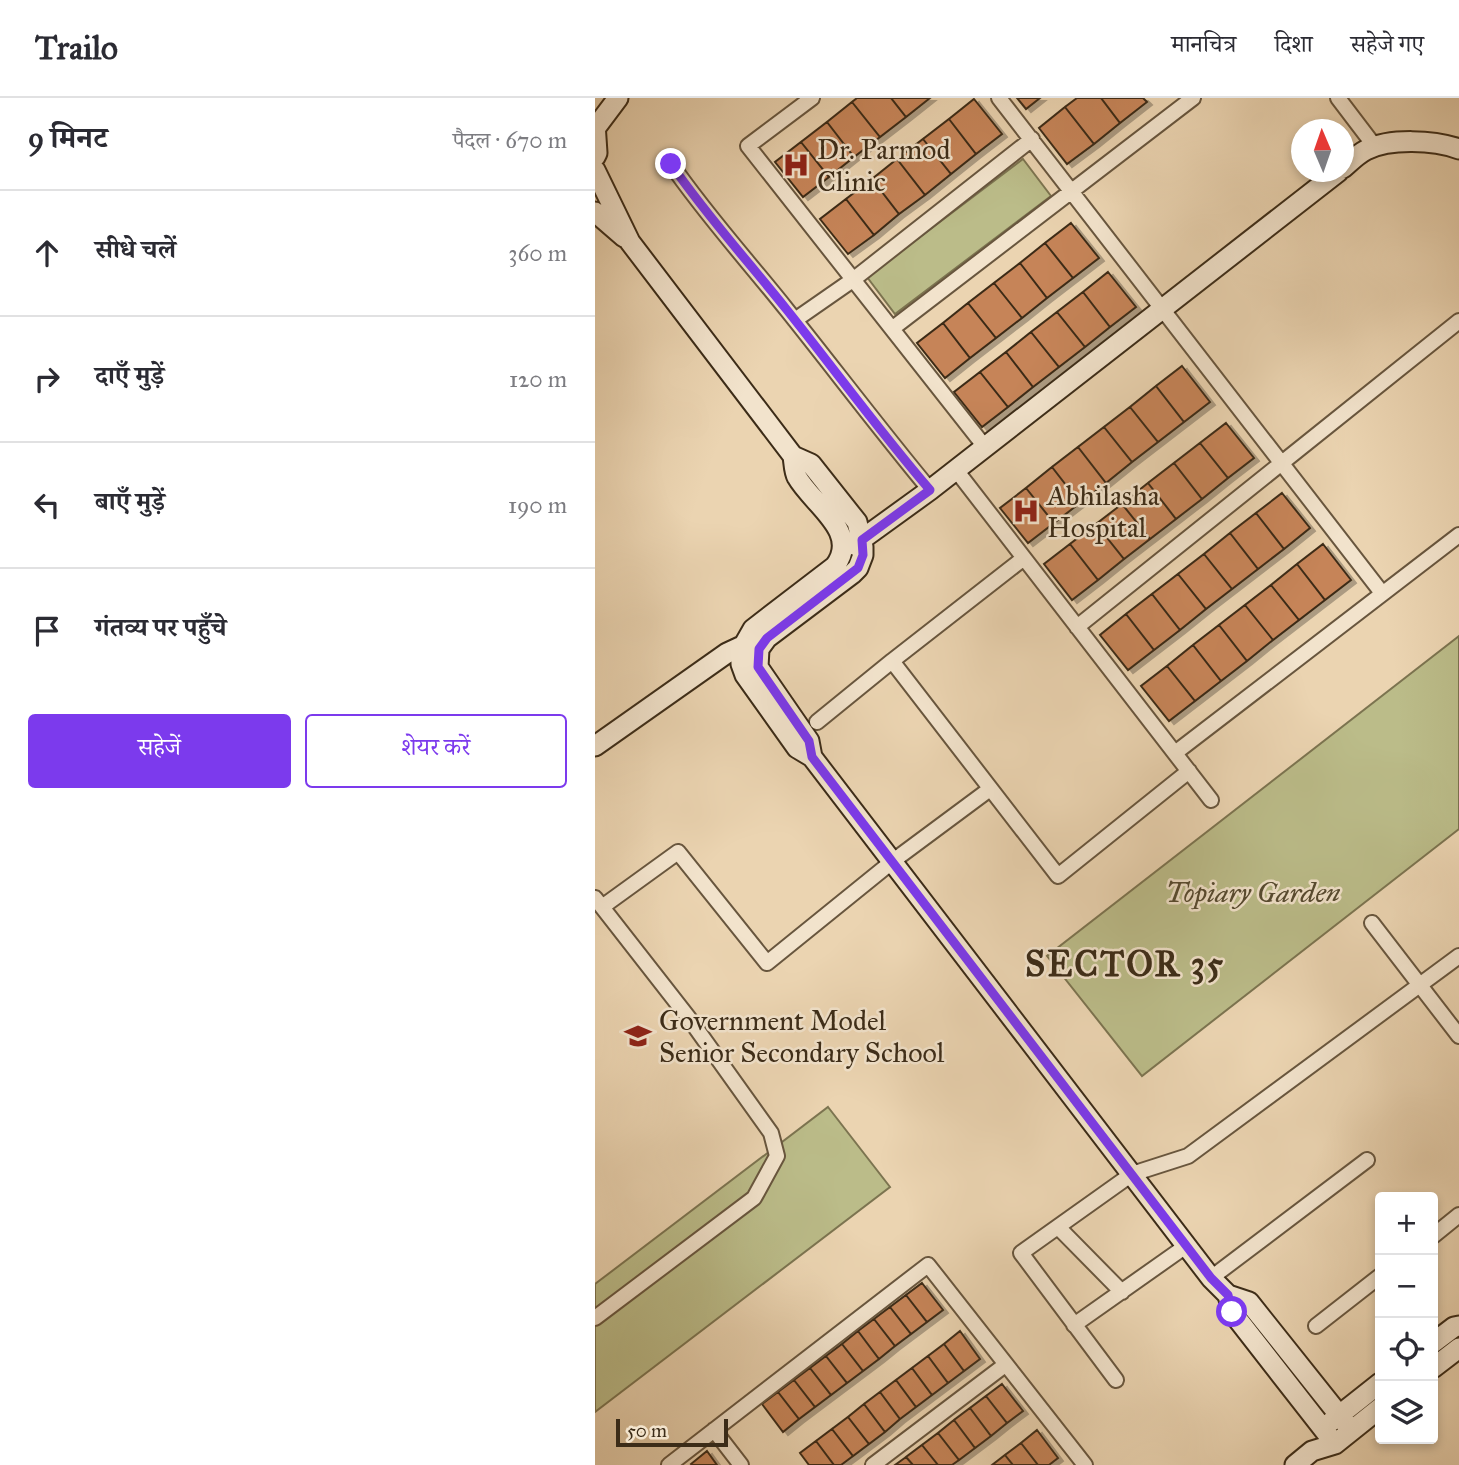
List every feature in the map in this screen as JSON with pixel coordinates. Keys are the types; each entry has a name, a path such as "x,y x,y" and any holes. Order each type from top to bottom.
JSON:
{"street":[{"path":"595,156 596,124 618,98"},
{"path":"812,98 748,146 985,447"},
{"path":"999,98 1382,593"},
{"path":"893,328 1193,98"},
{"path":"1338,98 1376,148"},
{"path":"795,320 854,279 1032,139"},
{"path":"1354,159 1366,150 1399,142 1445,144 1459,149"},
{"path":"671,164 713,222 930,490"},
{"path":"595,170 630,242 793,456 811,464 857,522 863,555 858,568 751,648 741,658 745,675 797,748 812,757 1211,1278 1228,1295 1249,1302 1345,1422"},
{"path":"751,648 753,629 835,566 842,554 956,470 1325,182"},
{"path":"595,212 630,242"},
{"path":"1077,627 1459,321"},
{"path":"793,456 796,476 839,531 842,554"},
{"path":"956,470 1211,800"},
{"path":"1175,753 1459,535"},
{"path":"817,722 1024,558"},
{"path":"595,746 727,653 751,648"},
{"path":"892,661 1058,876 1189,771"},
{"path":"595,1318 754,1198 776,1157 771,1133 688,1017 598,902 678,852 767,963 893,861 991,789"},
{"path":"1372,923 1459,1035"},
{"path":"1116,1380 1021,1253 1132,1174 1188,1156 1459,956"},
{"path":"1211,1278 1367,1160"},
{"path":"1438,1232 1459,1215"},
{"path":"1058,1227 1122,1292"},
{"path":"1074,1325 1186,1246"},
{"path":"669,1465 928,1265 1077,1462"},
{"path":"1316,1326 1375,1280"},
{"path":"1228,1295 1232,1312 1329,1436"},
{"path":"1438,1361 1452,1341"},
{"path":"873,1465 1005,1365"},
{"path":"1295,1465 1345,1422 1375,1389"},
{"path":"1345,1422 1375,1410"},
{"path":"714,1430 741,1465"}],"green space":[{"path":"1023,159 1051,196 895,314 867,277"},
{"name":"Topiary Garden","path":"1459,636 1459,829 1142,1076 1047,956"},
{"path":"828,1107 890,1187 595,1412 595,1284"}],"building":[{"path":"857,98 891,98 906,117 880,137 852,102"},
{"path":"891,98 930,98 906,117"},
{"path":"1017,98 1040,98 1026,109"},
{"path":"1077,98 1101,98 1120,123 1094,144 1065,107"},
{"path":"1101,98 1143,98 1147,102 1120,123"},
{"path":"974,99 1002,134 976,154 949,119"},
{"path":"852,102 880,137 854,157 827,122"},
{"path":"1065,107 1094,144 1067,164 1039,128"},
{"path":"949,119 976,154 951,174 923,139"},
{"path":"827,122 854,157 829,177 801,142"},
{"path":"923,139 951,174 925,195 897,159"},
{"path":"801,142 829,177 803,197 775,162"},
{"path":"897,159 925,195 899,214 872,179"},
{"path":"872,179 899,214 874,235 846,199"},
{"path":"846,199 874,235 848,254 820,219"},
{"path":"1071,223 1099,258 1073,278 1045,243"},
{"path":"1045,243 1073,278 1047,298 1020,263"},
{"path":"1020,263 1047,298 1022,318 994,283"},
{"path":"1108,272 1136,307 1110,327 1083,292"},
{"path":"994,283 1022,318 996,338 968,303"},
{"path":"1083,292 1110,327 1085,347 1057,312"},
{"path":"968,303 996,338 970,358 943,323"},
{"path":"1057,312 1085,347 1059,367 1031,332"},
{"path":"943,323 970,358 945,378 917,343"},
{"path":"1031,332 1059,367 1033,387 1006,352"},
{"path":"1006,352 1033,387 1008,407 980,372"},
{"path":"1182,366 1210,402 1184,422 1156,386"},
{"path":"980,372 1008,407 982,427 954,392"},
{"path":"1156,386 1184,422 1158,442 1130,407"},
{"path":"1130,407 1158,442 1132,462 1104,427"},
{"path":"1226,423 1254,458 1228,478 1200,443"},
{"path":"1104,427 1132,462 1106,483 1078,447"},
{"path":"1200,443 1228,478 1202,499 1174,463"},
{"path":"1078,447 1106,483 1080,503 1052,467"},
{"path":"1174,463 1202,499 1176,519 1148,483"},
{"path":"1052,467 1080,503 1054,523 1026,488"},
{"path":"1148,483 1176,519 1150,539 1122,504"},
{"path":"1026,488 1054,523 1028,543 1000,508"},
{"path":"1282,493 1310,528 1284,549 1256,513"},
{"path":"1122,504 1150,539 1124,559 1096,524"},
{"path":"1256,513 1284,549 1258,569 1230,533"},
{"path":"1096,524 1124,559 1098,580 1070,544"},
{"path":"1230,533 1258,569 1232,589 1204,554"},
{"path":"1070,544 1098,580 1072,600 1044,564"},
{"path":"1323,544 1351,580 1325,600 1297,564"},
{"path":"1204,554 1232,589 1206,609 1178,574"},
{"path":"1297,564 1325,600 1299,620 1271,585"},
{"path":"1178,574 1206,609 1180,630 1152,594"},
{"path":"1271,585 1299,620 1273,640 1245,605"},
{"path":"1152,594 1180,630 1154,650 1126,614"},
{"path":"1245,605 1273,640 1247,661 1219,625"},
{"path":"1126,614 1154,650 1128,670 1100,635"},
{"path":"1219,625 1247,661 1221,681 1193,645"},
{"path":"1193,645 1221,681 1195,701 1167,666"},
{"path":"1167,666 1195,701 1169,721 1141,686"},
{"path":"922,1283 943,1310 927,1322 906,1295"},
{"path":"906,1295 927,1322 911,1334 890,1307"},
{"path":"890,1307 911,1334 895,1346 874,1319"},
{"path":"874,1319 895,1346 879,1359 858,1331"},
{"path":"858,1331 879,1359 863,1371 842,1344"},
{"path":"960,1331 980,1359 964,1371 944,1344"},
{"path":"842,1344 863,1371 847,1383 826,1356"},
{"path":"944,1344 964,1371 948,1383 928,1356"},
{"path":"826,1356 847,1383 831,1395 810,1368"},
{"path":"928,1356 948,1383 932,1395 912,1368"},
{"path":"810,1368 831,1395 815,1407 794,1380"},
{"path":"912,1368 932,1395 916,1407 896,1380"},
{"path":"794,1380 815,1407 799,1419 778,1392"},
{"path":"896,1380 916,1407 900,1419 880,1392"},
{"path":"1002,1384 1023,1411 1007,1423 986,1396"},
{"path":"778,1392 799,1419 783,1432 762,1404"},
{"path":"880,1392 900,1419 885,1432 864,1404"},
{"path":"986,1396 1007,1423 991,1436 970,1408"},
{"path":"864,1404 885,1432 869,1444 848,1417"},
{"path":"970,1408 991,1436 975,1448 954,1420"},
{"path":"848,1417 869,1444 853,1456 832,1429"},
{"path":"954,1420 975,1448 959,1460 938,1433"},
{"path":"832,1429 853,1456 841,1465 834,1465 816,1441"},
{"path":"1037,1430 1058,1458 1049,1465 1038,1465 1021,1443"},
{"path":"938,1433 959,1460 952,1465 938,1465 922,1445"},
{"path":"816,1441 834,1465 809,1465 800,1453"},
{"path":"1021,1443 1038,1465 1013,1465 1005,1455"},
{"path":"922,1445 938,1465 913,1465 906,1457"},
{"path":"707,1451 717,1465 691,1464"},
{"path":"1005,1455 1013,1465 992,1465"},
{"path":"906,1457 913,1465 895,1465"}],"place":[{"name":"Dr. Parmod Clinic","path":"796,165"},
{"name":"Abhilasha Hospital","path":"1026,511"},
{"name":"Government Model Senior Secondary School","path":"638,1036"}],"district":[{"name":"SECTOR 35","path":"1125,964"}],"route":[{"path":"671,164 713,222 930,490 862,540 863,555 858,568 767,638 759,649 758,667 809,741 812,757 1211,1278 1228,1295 1232,1312"}]}
